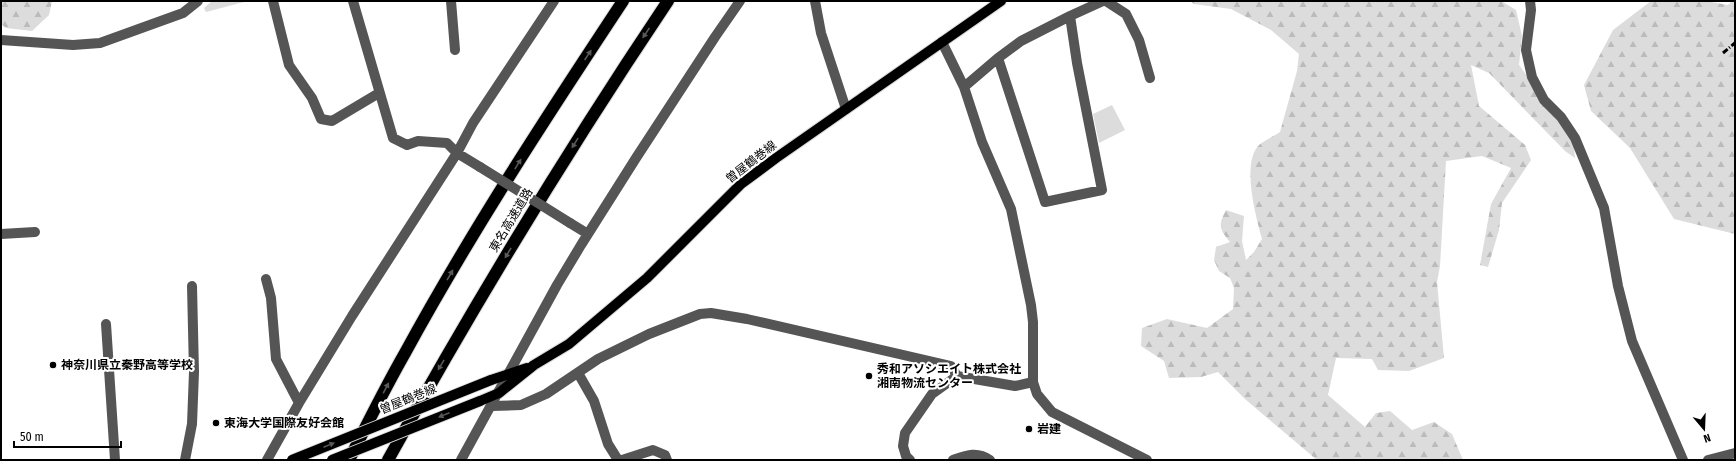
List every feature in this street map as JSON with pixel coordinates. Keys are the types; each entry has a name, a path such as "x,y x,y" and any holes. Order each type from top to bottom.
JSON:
{"highway":[{"name":"東名高速道路","path":"349,460 405,352 464,250 556,102 623,1"},
{"name":"東名高速道路","path":"388,460 437,371 549,184 668,1"}],"main road":[{"name":"曽屋鶴巻線","path":"332,460 499,393 534,365 570,344 647,278 741,184 1001,1"},
{"name":"曽屋鶴巻線","path":"292,460 491,380 534,365"}],"street":[{"path":"1,40 73,45 100,43 183,13 198,1"},
{"path":"273,1 289,65 312,98 321,119 332,121 379,93"},
{"path":"353,1 393,138 407,145 418,141 447,143 457,153 588,234"},
{"path":"451,1 455,50"},
{"path":"267,460 299,402 352,316 457,153 473,123 554,1"},
{"path":"461,460 492,406 557,285 588,234 669,107 740,1"},
{"path":"815,1 821,33 846,109"},
{"path":"964,87 998,58 1021,41 1103,1"},
{"path":"1106,1 1126,14 1139,40 1150,78"},
{"path":"1530,1 1531,10 1526,50 1532,77 1544,100 1561,117 1575,138 1604,208 1618,286 1632,341 1683,460"},
{"path":"998,58 1046,202 1102,190 1077,63 1070,16"},
{"path":"942,42 964,87 975,123 1012,210 1031,305 1033,382 1037,394 1052,412 1147,460"},
{"path":"1,234 35,232"},
{"path":"266,279 270,298 276,359 299,402"},
{"path":"185,460 192,424 194,372 192,286"},
{"path":"492,406 521,405 546,394 598,359 649,334 700,314 711,313 747,319 951,366 957,376"},
{"path":"106,324 115,460"},
{"path":"578,373 594,401 608,444 618,460"},
{"path":"910,460 906,456 903,446 906,434 932,394 957,376 1015,386 1033,382"},
{"path":"622,460 653,450 665,455 667,460"},
{"path":"1708,460 1735,453"},
{"path":"953,460 969,454 983,455 990,460"}],"green space":[{"path":"1,1 52,1 49,15 32,31 6,28 1,24"},
{"path":"212,1 248,1 206,12 204,8"},
{"path":"1190,1 1501,1 1516,10 1522,36 1519,65 1573,139 1575,158 1565,151 1489,73 1471,65 1479,106 1525,145 1531,160 1502,203 1499,230 1488,267 1480,265 1491,204 1511,168 1482,156 1446,161 1440,266 1437,282 1444,358 1409,371 1378,370 1372,359 1336,358 1328,395 1365,427 1376,413 1390,411 1412,430 1434,422 1452,434 1463,460 1317,460 1245,399 1218,372 1201,377 1169,378 1164,361 1141,346 1142,328 1167,319 1207,328 1233,309 1234,288 1230,278 1219,271 1214,260 1216,247 1230,242 1222,230 1221,223 1226,210 1244,216 1242,241 1246,260 1254,252 1262,239 1256,218 1250,177 1251,164 1254,153 1259,145 1280,132 1297,71 1299,54 1271,30 1231,9 1194,4"},
{"path":"1651,1 1706,1 1728,5 1732,1 1735,1 1735,234 1674,219 1630,148 1591,111 1584,85 1613,30"},
{"path":"1112,105 1125,130 1099,143 1093,114"}],"railway":[{"path":"1723,53 1735,43"}],"place":[{"name":"神奈川県立秦野高等学校","path":"53,365"},
{"name":"秀和アソシエイト株式会社 湘南物流センター","path":"869,376"},
{"name":"東海大学国際友好会館","path":"216,423"},
{"name":"岩建","path":"1029,429"}]}
